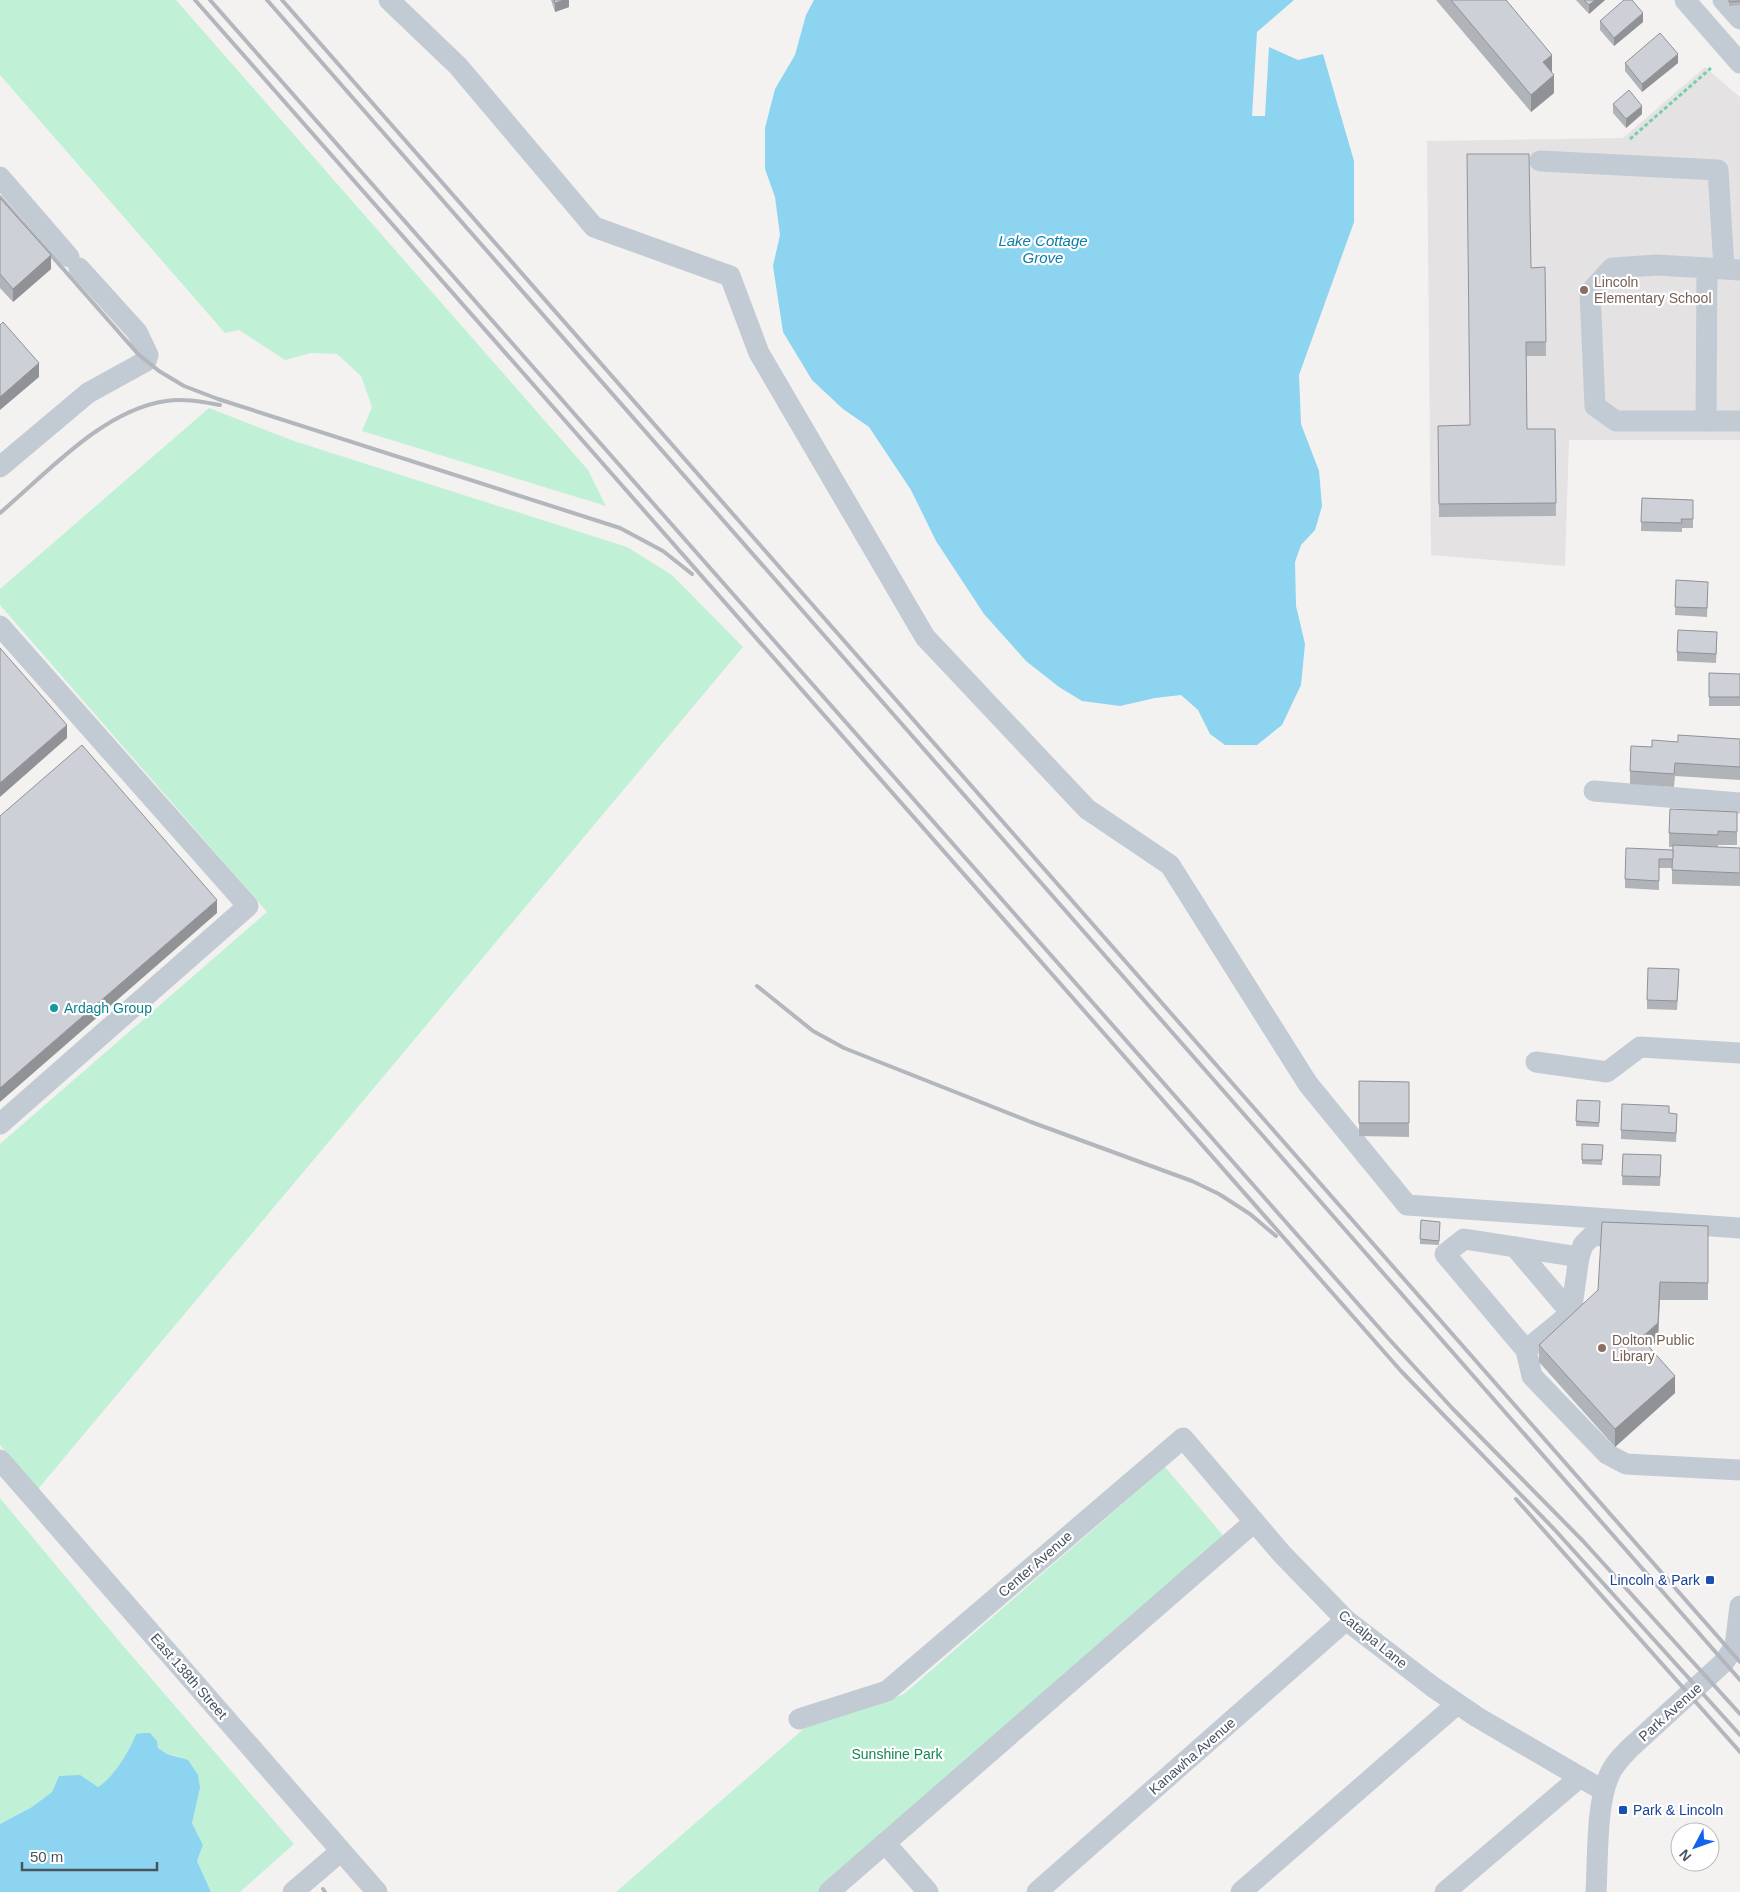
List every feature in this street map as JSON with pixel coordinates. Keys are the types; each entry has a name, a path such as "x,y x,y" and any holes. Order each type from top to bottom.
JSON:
{"street":[{"path":"389,0 458,66 594,227 730,276 759,353 925,637 1086,809 1170,865 1308,1084 1407,1205 1740,1228"},
{"path":"1723,0 1740,19"},
{"path":"1689,1 1737,56"},
{"path":"1540,161 1718,170 1724,269 1706,421"},
{"path":"0,177 74,263 137,332 148,355 146,361 88,394 0,467"},
{"path":"1724,269 1657,265 1612,268 1590,292 1595,406 1616,421 1740,421"},
{"path":"0,626 248,906 0,1124"},
{"path":"1594,791 1740,803"},
{"path":"1536,1062 1607,1072 1640,1047 1740,1053"},
{"path":"1526,1350 1571,1314 1579,1257 1583,1245 1592,1236 1612,1234 1740,1241"},
{"path":"1579,1257 1464,1239 1445,1254 1526,1350 1532,1376 1607,1454 1626,1464 1740,1470"},
{"path":"1514,1247 1571,1314"},
{"name":"Catalpa Lane","path":"1183,1438 1254,1522 1312,1586 1346,1620 1457,1704 1604,1790"},
{"name":"Center Avenue","path":"799,1719 887,1691 1183,1438"},
{"name":"East 138th Street","path":"0,1460 377,1892"},
{"path":"829,1892 1254,1522"},
{"path":"1739,1636 1740,1606"},
{"name":"Kanawha Avenue","path":"1037,1892 1346,1620"},
{"name":"Park Avenue","path":"1596,1892 1604,1790 1609,1775 1618,1761 1718,1669 1732,1653 1739,1636"},
{"path":"1241,1892 1457,1704"},
{"path":"1445,1892 1580,1777"},
{"path":"885,1843 928,1892"},
{"path":"293,1892 341,1851"}],"path":[{"path":"1630,139 1711,68"}],"shaded area":[{"name":"Lincoln Elementary School","path":"1705,67 1740,97 1740,440 1569,440 1565,566 1431,555 1427,141 1623,138"}],"green space":[{"path":"0,0 176,0 588,470 606,506 362,431 372,407 361,376 337,354 311,353 285,360 239,330 225,333 0,75"},
{"path":"209,408 294,441 627,547 672,575 743,647 38,1489 0,1445 0,1144 267,912 0,605 0,589"},
{"name":"Sunshine Park","path":"1165,1467 1227,1540 820,1892 616,1892 830,1706 881,1703 904,1694"},
{"path":"0,1498 125,1648 294,1844 240,1892 211,1892 197,1861 203,1845 192,1823 200,1788 177,1756 167,1754 158,1748 157,1741 136,1734 121,1764 98,1787 91,1783 59,1776 52,1792 32,1807 0,1824"}],"water":[{"name":"Lake Cottage Grove","path":"814,0 1294,0 1257,32 1252,116 1265,116 1269,47 1298,60 1323,54 1354,161 1354,222 1299,375 1301,424 1319,471 1322,506 1315,530 1301,545 1295,562 1296,606 1305,644 1301,685 1282,725 1257,745 1225,745 1210,734 1198,710 1181,695 1155,698 1120,706 1082,701 1059,687 1026,661 984,614 936,541 911,490 869,427 843,409 812,380 783,332 773,266 780,235 775,197 765,169 765,128 775,89 795,55 806,15"},
{"path":"150,1733 157,1741 158,1748 167,1754 188,1760 198,1775 200,1788 192,1823 203,1845 197,1861 211,1892 0,1892 0,1824 32,1807 52,1792 59,1776 80,1775 98,1787 110,1777 120,1764 136,1734"}],"building":[{"path":"1451,0 1506,0 1552,55 1543,62 1554,75 1531,95"},
{"path":"1584,0 1595,0 1589,5"},
{"path":"1624,0 1632,0 1643,13 1614,38 1600,21"},
{"path":"1729,0 1740,0 1740,1 1729,2"},
{"path":"1660,33 1678,54 1642,84 1625,63"},
{"path":"1629,90 1642,106 1626,119 1613,104"},
{"path":"1467,154 1529,154 1531,268 1545,267 1546,342 1526,342 1527,429 1555,429 1556,503 1439,504 1438,426 1470,425"},
{"path":"0,198 51,255 13,289 0,274"},
{"path":"3,322 39,363 0,397 0,325"},
{"path":"1642,498 1693,500 1693,519 1681,519 1682,523 1641,522"},
{"path":"1676,580 1708,582 1707,608 1675,607"},
{"path":"1678,630 1717,632 1716,654 1677,652"},
{"path":"0,648 67,725 0,783"},
{"path":"1709,673 1740,674 1740,697 1709,697"},
{"path":"1678,735 1740,739 1740,767 1675,763 1674,774 1630,771 1631,746 1652,747 1652,740 1678,742"},
{"name":"Ardagh Group","path":"82,745 217,900 0,1088 0,816"},
{"path":"1670,809 1737,812 1737,832 1718,831 1718,835 1669,833"},
{"path":"1673,845 1740,848 1740,873 1672,870"},
{"path":"1626,848 1673,850 1673,859 1659,859 1659,881 1625,879"},
{"path":"1648,968 1679,969 1677,1001 1647,1000"},
{"path":"1359,1081 1409,1082 1409,1123 1359,1123"},
{"path":"1577,1100 1600,1101 1599,1123 1576,1121"},
{"path":"1622,1104 1669,1106 1669,1113 1677,1114 1676,1133 1621,1130"},
{"path":"1582,1144 1603,1145 1602,1160 1582,1160"},
{"path":"1623,1154 1661,1155 1660,1177 1622,1176"},
{"path":"1421,1220 1440,1222 1439,1241 1420,1239"},
{"name":"Dolton Public Library","path":"1602,1222 1708,1226 1708,1283 1660,1282 1658,1323 1641,1338 1675,1376 1615,1429 1539,1345 1598,1290"}],"railway":[{"path":"195,0 1401,1371 1555,1530 1740,1735"},
{"path":"210,0 1388,1338 1453,1409 1583,1541 1740,1714"},
{"path":"267,0 1740,1680"},
{"path":"282,0 1740,1662"},
{"path":"0,197 138,354 159,371 184,386 218,399 620,528 663,551 692,574"},
{"path":"0,513 77,445 120,417 143,407 173,400 220,405"},
{"path":"757,986 813,1031 844,1048 1031,1122 1192,1181 1219,1194 1250,1214 1276,1236"},
{"path":"1516,1499 1740,1752"}],"place":[{"name":"Lincoln Elementary School","path":"1584,290"},
{"name":"Ardagh Group","path":"54,1008"},
{"name":"Dolton Public Library","path":"1602,1348"},
{"name":"Lincoln & Park","path":"1710,1580"},
{"name":"Park & Lincoln","path":"1623,1810"}]}
